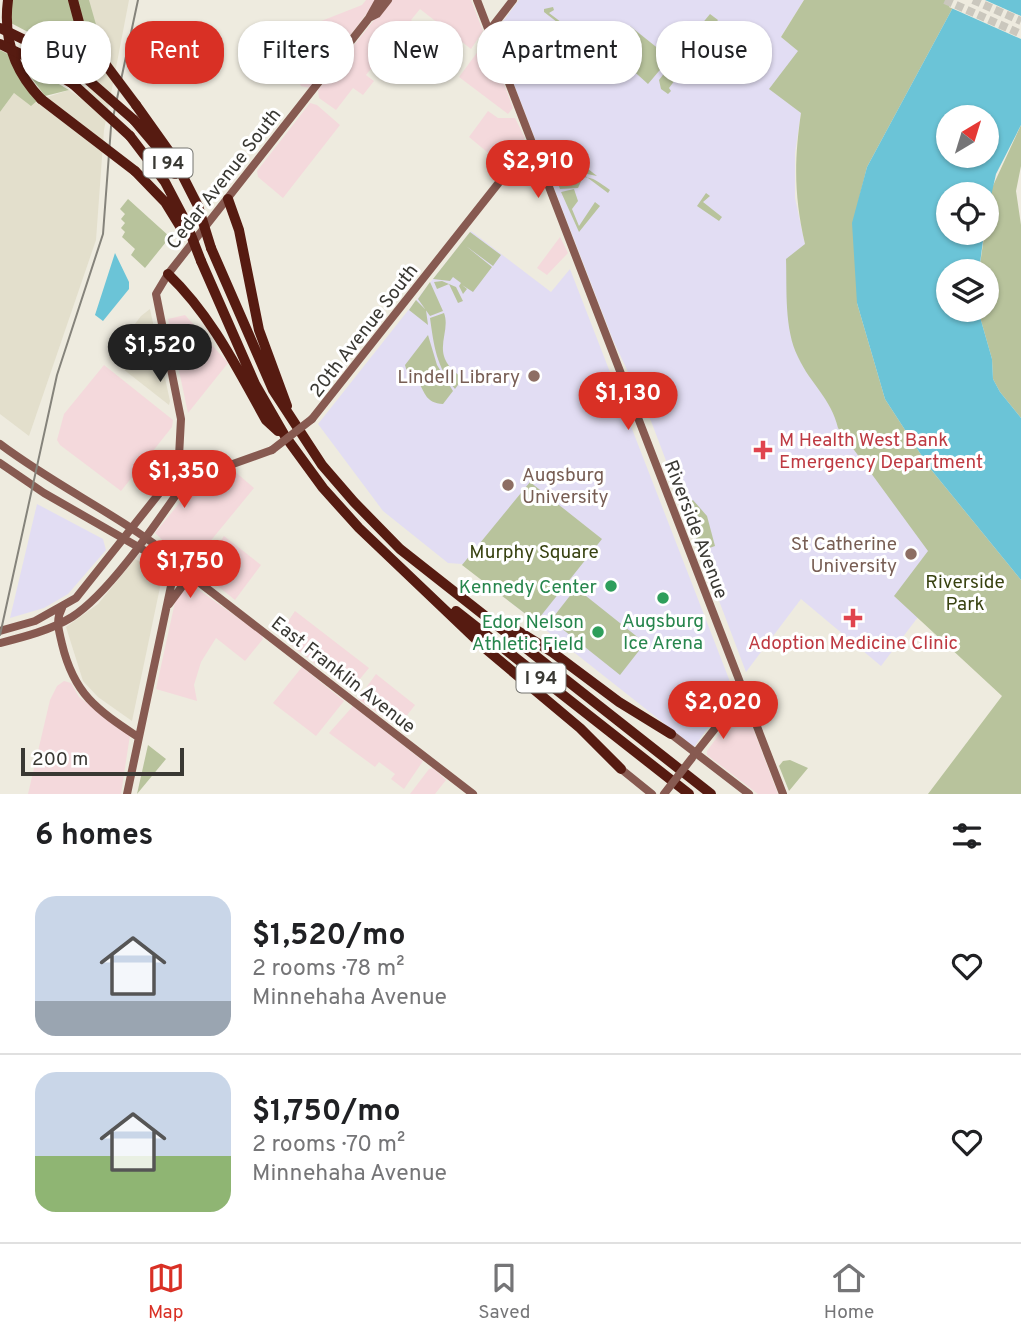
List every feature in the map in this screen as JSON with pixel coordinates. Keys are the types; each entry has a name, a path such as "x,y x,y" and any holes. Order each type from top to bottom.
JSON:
{"highway":[{"path":"8,0 7,31 13,59 27,83 41,99 135,171 183,225"},
{"path":"72,0 80,26 173,157 196,208"},
{"name":"I 94","path":"0,28 79,72 134,120 163,155 196,208 261,368 322,465 375,525 400,549 711,794"},
{"name":"I 94","path":"0,44 35,61 73,85 130,136 160,175 201,261 249,373 293,447 337,504 394,561 689,794"},
{"path":"228,199 239,230 259,330 291,418"},
{"path":"168,274 191,297 217,334 266,420 293,447"},
{"path":"394,561 500,662 580,728 621,769"},
{"path":"481,611 546,647 614,698 671,734"}],"street":[{"name":"Cedar Avenue South","path":"178,475 181,419 156,294 168,274 369,18 379,0"},
{"name":"Cedar Avenue South","path":"369,18 377,14 387,0"},
{"name":"Riverside Avenue","path":"477,0 485,21"},
{"path":"497,21 513,0"},
{"name":"Riverside Avenue","path":"509,84 783,794"},
{"name":"20th Avenue South","path":"178,475 202,475 272,450 312,419 531,142"},
{"name":"East Franklin Avenue","path":"0,444 51,479 146,536 193,578 473,794"},
{"name":"East Franklin Avenue","path":"0,463 124,539 175,563"},
{"path":"0,631 35,621 62,608 83,591 169,481 178,475 182,485 178,492 139,546 83,609 57,625 0,643"},
{"path":"127,794 175,563"},
{"path":"102,568 113,576"},
{"path":"167,606 193,578"},
{"path":"62,608 57,625 69,674 78,687 138,737"},
{"path":"664,794 744,692"},
{"path":"727,713 755,720"},
{"path":"671,734 694,755 749,794"},
{"path":"621,769 652,794"}],"shaded area":[{"path":"85,0 129,0 104,130 96,240 29,436 0,414 0,112 14,93 38,100 69,90 82,99 90,84 111,84 111,21 93,21"},
{"path":"366,0 377,0 354,30 354,21 321,21 362,5"},
{"path":"390,0 471,0 479,21 477,21 477,40 471,49 463,43 463,21 435,21 420,9 412,21 373,21"},
{"path":"519,0 804,0 781,37 798,50 801,113 795,153 795,198 805,244 811,372 843,430 934,555 918,617 881,666 801,599 746,672 651,421 613,340 514,84 642,84 642,21 503,21"},
{"path":"368,28 366,75 368,84 372,84 363,95 353,88 336,110 319,98 318,90 323,84 354,84 354,45"},
{"path":"477,53 477,84 504,84 513,108 508,114 463,80 463,72"},
{"path":"300,84 313,84 310,88"},
{"path":"310,103 317,105 340,125 283,198 258,177 257,171"},
{"path":"488,111 498,118 515,118 525,138 504,166 469,137"},
{"name":"Augsburg University","path":"471,231 551,292 570,269 734,692 694,747 462,564 448,563 383,511 318,424"},
{"path":"560,237 568,253 547,275 537,268"},
{"path":"150,309 169,405 109,358 141,316"},
{"path":"185,315 228,363 188,413 168,319"},
{"path":"104,365 173,420 172,427 121,491 57,440 64,414"},
{"path":"233,470 254,488 190,566 155,533 181,501 189,485"},
{"path":"37,504 103,539 106,550 68,594 44,608 10,618"},
{"path":"224,536 261,565 235,600 199,571"},
{"path":"135,559 163,573 132,721 98,697 83,681 66,627 98,604"},
{"path":"189,583 261,634 263,639 245,661 216,638 201,662 194,685 197,701 156,689 175,602"},
{"path":"295,611 369,668 350,691 279,635"},
{"path":"302,667 344,701 316,736 273,703"},
{"path":"376,674 415,705 398,727 358,699"},
{"path":"64,681 71,683 79,697 130,735 121,794 28,794 50,700 57,686"},
{"path":"760,683 775,694 759,714 751,695"},
{"path":"353,706 423,761 404,789 391,779 395,774 379,762 375,767 329,733"},
{"path":"731,718 751,723 778,794 758,794 707,755 707,751"},
{"path":"433,768 446,780 435,794 410,794 429,769"}],"green space":[{"path":"10,0 69,0 80,21 21,21 21,28 9,22"},
{"path":"75,0 89,0 95,21 83,21"},
{"name":"Riverside Park","path":"804,0 957,0 867,167 858,203 857,303 885,399 929,467 1021,580 1021,794 928,794 1002,696 894,596 928,551 838,428 831,408 803,367 790,334 786,259 805,244 796,178 801,113 769,89 798,51 781,37"},
{"path":"553,7 554,10 549,13 560,21 556,21 544,9"},
{"path":"710,14 718,20 717,21 704,21"},
{"path":"642,36 656,47 656,75 648,84 642,79"},
{"path":"0,50 8,54 21,74 21,84 28,84 38,100 31,106 14,93 0,112"},
{"path":"36,84 59,84 69,90 45,96"},
{"path":"660,84 672,84 668,94 661,89"},
{"path":"1021,125 1021,166 1016,191 1021,225 1021,418 993,379 992,359 981,322 999,322 999,259 981,259 983,245 999,245 999,182 995,182"},
{"path":"548,140 567,149 573,145 568,153 597,176 567,170 546,145"},
{"path":"543,145 569,175 583,177 578,188 560,189"},
{"path":"588,178 597,181 610,190 608,193"},
{"path":"574,189 578,201 572,209 579,226 595,202 600,206 579,232 561,192"},
{"path":"706,193 710,196 703,202 722,217 719,221 697,206"},
{"path":"128,199 170,237 145,268 131,255 135,249 122,237 125,232 121,228 125,223 121,219 125,214 120,209"},
{"path":"470,232 501,255 493,266 466,246 492,267 473,292 462,285 467,289 463,294 459,286 461,283 453,277 450,281 433,279"},
{"path":"430,282 443,311 430,316 418,299"},
{"path":"434,282 449,284 437,289"},
{"path":"449,284 456,287 463,301 458,303"},
{"path":"416,300 426,310 428,325 409,310"},
{"path":"444,313 446,321 443,353 452,369 463,378 455,389 440,364 431,328 430,318"},
{"path":"428,335 437,365 453,391 443,404 433,402 427,397 405,365"},
{"name":"Murphy Square","path":"530,482 602,539 536,622 462,565"},
{"path":"693,500 707,516 715,546 701,551 683,504"},
{"name":"Edor Nelson Athletic Field","path":"576,588 645,643 620,675 551,620"},
{"path":"148,745 166,759 137,794"},
{"path":"790,760 808,768 789,791 779,766 783,761"}],"water":[{"path":"957,0 1021,0 1021,125 994,182 936,182 936,245 982,245 981,259 936,259 936,322 981,322 992,359 993,379 1021,418 1021,580 929,467 885,399 857,303 852,223 867,167"},
{"path":"115,253 129,282 129,289 103,321 95,315"}],"pier":[{"path":"953,0 985,0 1021,16 1021,39 949,7"}],"tunnel":[{"path":"945,0 1021,34"},
{"path":"973,0 1021,21"}],"tram line":[{"path":"0,635 57,375 103,234 111,127 138,0"}],"place":[{"name":"Lindell Library","path":"534,376"},
{"name":"M Health West Bank Emergency Department","path":"763,450"},
{"name":"Augsburg University","path":"508,485"},
{"name":"St Catherine University","path":"911,554"},
{"name":"Kennedy Center","path":"611,586"},
{"name":"Augsburg Ice Arena","path":"663,598"},
{"name":"Adoption Medicine Clinic","path":"853,618"},
{"name":"Edor Nelson Athletic Field","path":"598,632"}]}
